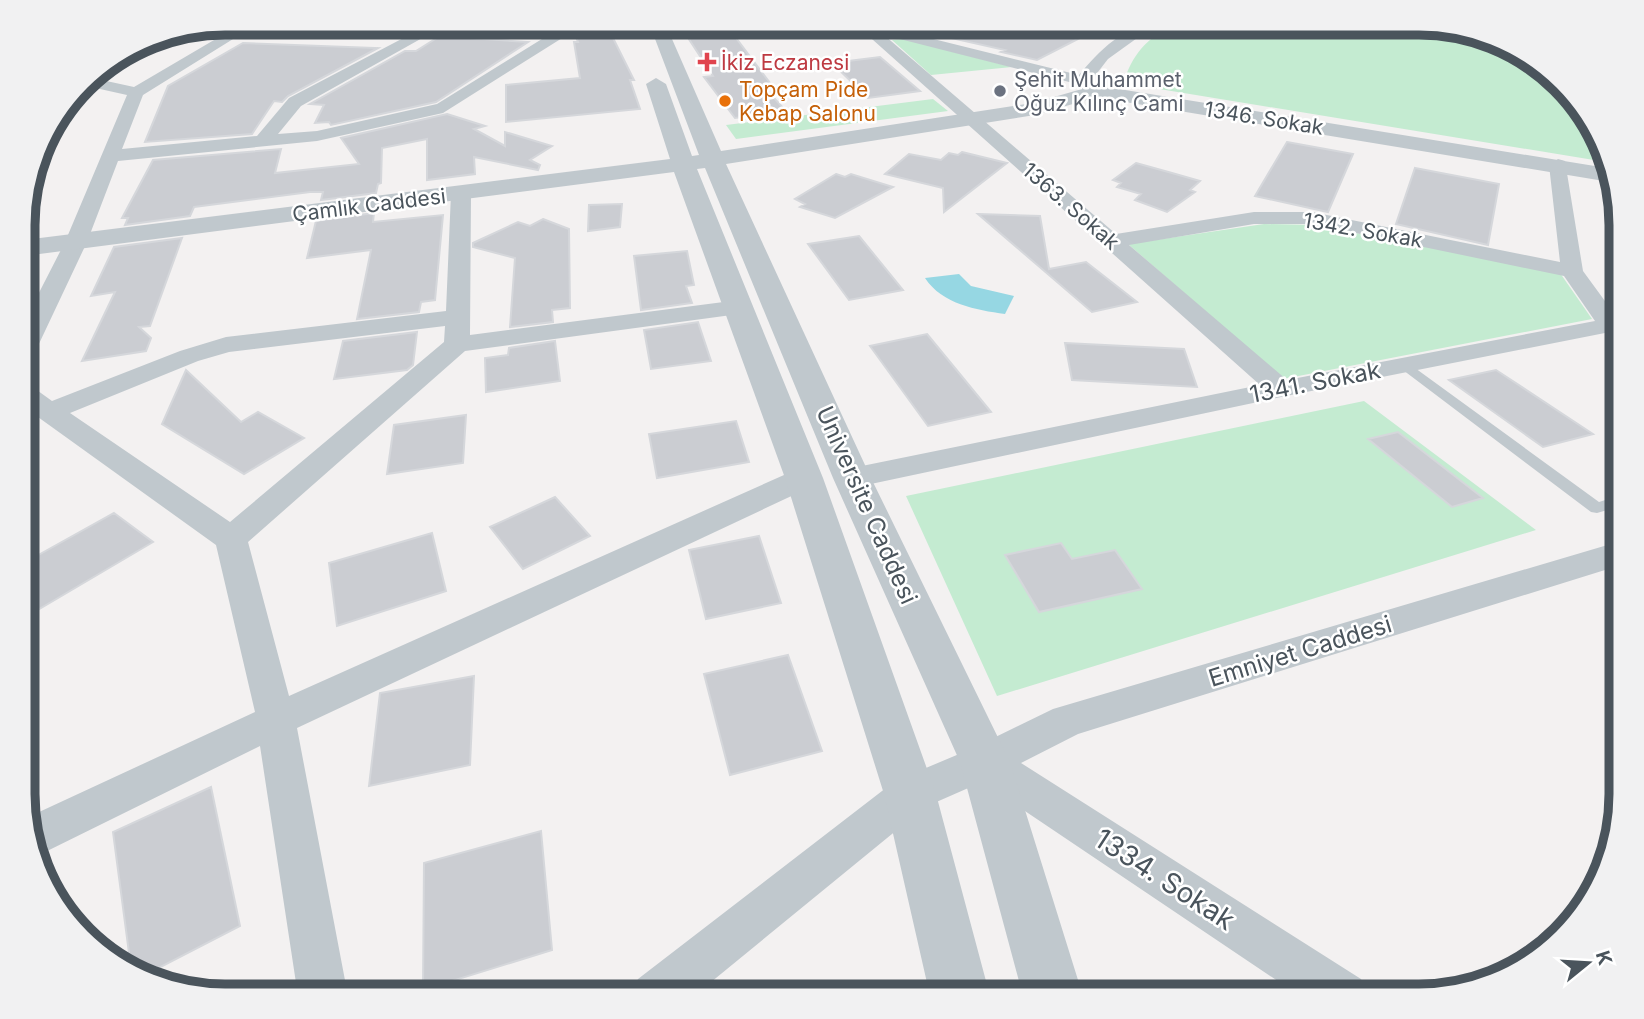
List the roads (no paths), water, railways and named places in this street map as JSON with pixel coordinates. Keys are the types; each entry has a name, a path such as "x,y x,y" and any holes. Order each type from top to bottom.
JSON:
{"street":[{"path":"35,326 76,242 136,92 232,35"},
{"path":"263,141 295,102 420,35"},
{"path":"112,156 317,136 443,108 558,35"},
{"name":"Universite Caddesi","path":"658,35 739,307 804,478 910,794 957,984"},
{"name":"1363. Sokak","path":"875,35 1281,389"},
{"path":"900,35 1086,87 1103,56 1134,35"},
{"path":"98,84 136,92"},
{"name":"1346. Sokak","path":"697,161 1035,109 1086,87 1601,173"},
{"name":"Universite Caddesi","path":"697,161 852,478 985,762 1050,984"},
{"name":"Çamlık Caddesi","path":"35,247 697,161"},
{"name":"1341. Sokak","path":"1558,165 1572,271 1609,320"},
{"path":"457,344 461,193"},
{"name":"1342. Sokak","path":"1111,241 1254,218 1312,218 1572,271"},
{"path":"231,539 457,344 739,307"},
{"path":"37,403 226,345 456,317"},
{"name":"1341. Sokak","path":"852,478 1281,389 1609,329"},
{"path":"37,403 231,539 276,720 321,984"},
{"path":"40,833 276,720 804,478"},
{"name":"Emniyet Caddesi","path":"670,984 910,794 985,762 1068,721 1609,557"},
{"name":"1334. Sokak","path":"985,762 1327,984"}],"lane":[{"path":"1404,365 1597,508 1609,504"}],"water":[{"path":"959,274 971,286 1014,296 1005,314 971,308 950,300 932,287 925,278"}],"place":[{"name":"İkiz Eczanesi","path":"707,62"},
{"name":"Şehit Muhammet Oğuz Kılınç Cami","path":"1000,91"},
{"name":"Topçam Pide Kebap Salonu","path":"725,101"}]}
